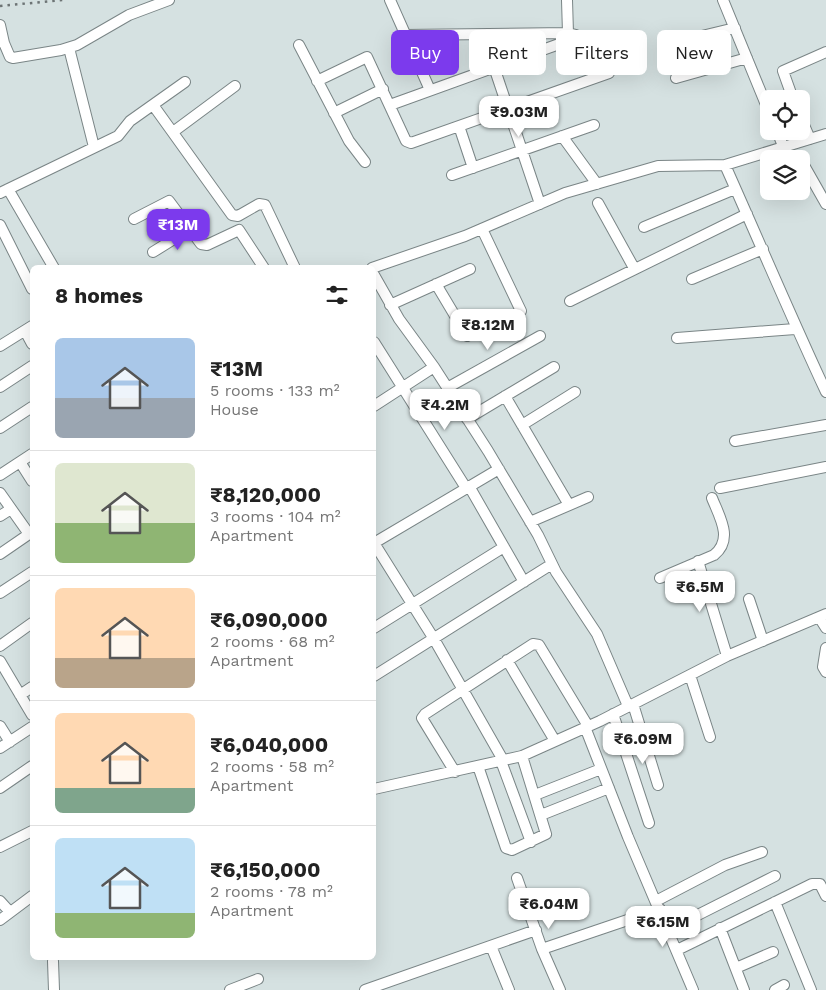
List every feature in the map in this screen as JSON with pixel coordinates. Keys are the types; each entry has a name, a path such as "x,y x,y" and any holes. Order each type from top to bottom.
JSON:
{"street":[{"path":"0,25 2,42 10,57 13,58 69,48 129,15 169,0"},
{"path":"390,0 402,30"},
{"path":"567,0 568,30"},
{"path":"723,0 760,90"},
{"path":"727,30 735,28"},
{"path":"459,34 556,33"},
{"path":"299,45 334,113 365,162"},
{"path":"69,48 94,147"},
{"path":"790,90 783,71 826,52"},
{"path":"317,82 365,56 369,58 408,142 603,75"},
{"path":"676,78 747,58"},
{"path":"423,75 430,90"},
{"path":"390,105 472,75"},
{"path":"497,75 540,204"},
{"path":"52,265 4,191 118,136 130,121 185,82"},
{"path":"173,132 235,86"},
{"path":"334,113 383,89"},
{"path":"153,105 232,215 238,216 259,204 265,206 294,265"},
{"path":"452,176 594,125"},
{"path":"459,126 473,168"},
{"path":"810,139 826,134"},
{"path":"562,136 597,184"},
{"path":"784,140 792,150"},
{"path":"376,267 482,229 565,193 658,166 725,165 806,140"},
{"path":"725,165 763,249 795,329 826,392"},
{"path":"810,176 826,204"},
{"path":"644,227 735,189"},
{"path":"134,219 169,201 204,246 239,230 262,265"},
{"path":"598,203 634,268"},
{"path":"570,301 747,214"},
{"path":"0,225 30,285"},
{"path":"153,252 190,228"},
{"path":"482,229 521,311"},
{"path":"692,279 763,249"},
{"path":"390,305 470,269"},
{"path":"376,279 390,305 434,367 499,469 552,564 597,634 631,705 658,785"},
{"path":"436,284 467,336"},
{"path":"0,346 29,328"},
{"path":"677,338 795,329"},
{"path":"447,388 540,336"},
{"path":"376,345 468,487 524,582"},
{"path":"467,419 554,366"},
{"path":"0,386 30,367"},
{"path":"376,405 434,367"},
{"path":"522,425 575,392"},
{"path":"504,396 569,504"},
{"path":"0,428 30,408"},
{"path":"735,441 826,425"},
{"path":"0,475 30,455"},
{"path":"20,462 30,479"},
{"path":"720,488 826,467"},
{"path":"376,542 499,469"},
{"path":"0,493 30,532"},
{"path":"530,522 588,497"},
{"path":"660,578 718,552 725,537 712,498"},
{"path":"0,516 12,509"},
{"path":"0,554 30,534"},
{"path":"376,546 434,639 502,761 532,842"},
{"path":"376,627 504,547"},
{"path":"698,562 727,656"},
{"path":"376,675 552,564"},
{"path":"0,592 30,573"},
{"path":"749,599 763,641"},
{"path":"376,787 455,772 522,756 613,714 727,656 822,616 826,628"},
{"path":"0,646 30,624"},
{"path":"455,772 422,718 425,714 532,644 539,645 586,726 601,769 693,990"},
{"path":"826,648 823,667 826,672"},
{"path":"507,660 554,741"},
{"path":"1,665 30,712"},
{"path":"690,675 710,738"},
{"path":"20,695 30,688"},
{"path":"613,714 649,823"},
{"path":"0,726 10,742"},
{"path":"0,748 30,728"},
{"path":"478,766 506,848 512,850 546,834 522,756"},
{"path":"0,788 30,767"},
{"path":"535,795 601,769"},
{"path":"541,815 609,788"},
{"path":"2,843 30,832"},
{"path":"542,949 656,900 726,865 762,852"},
{"path":"668,930 775,876"},
{"path":"517,878 542,949 560,990"},
{"path":"677,950 812,884 820,884 825,887"},
{"path":"0,920 30,897"},
{"path":"0,901 10,912"},
{"path":"775,902 811,990"},
{"path":"720,928 744,990"},
{"path":"365,990 388,986 536,930"},
{"path":"491,946 509,990"},
{"path":"736,968 773,952"},
{"path":"53,961 54,990"},
{"path":"230,990 258,979"}],"railway":[{"path":"0,6 63,0"}]}
